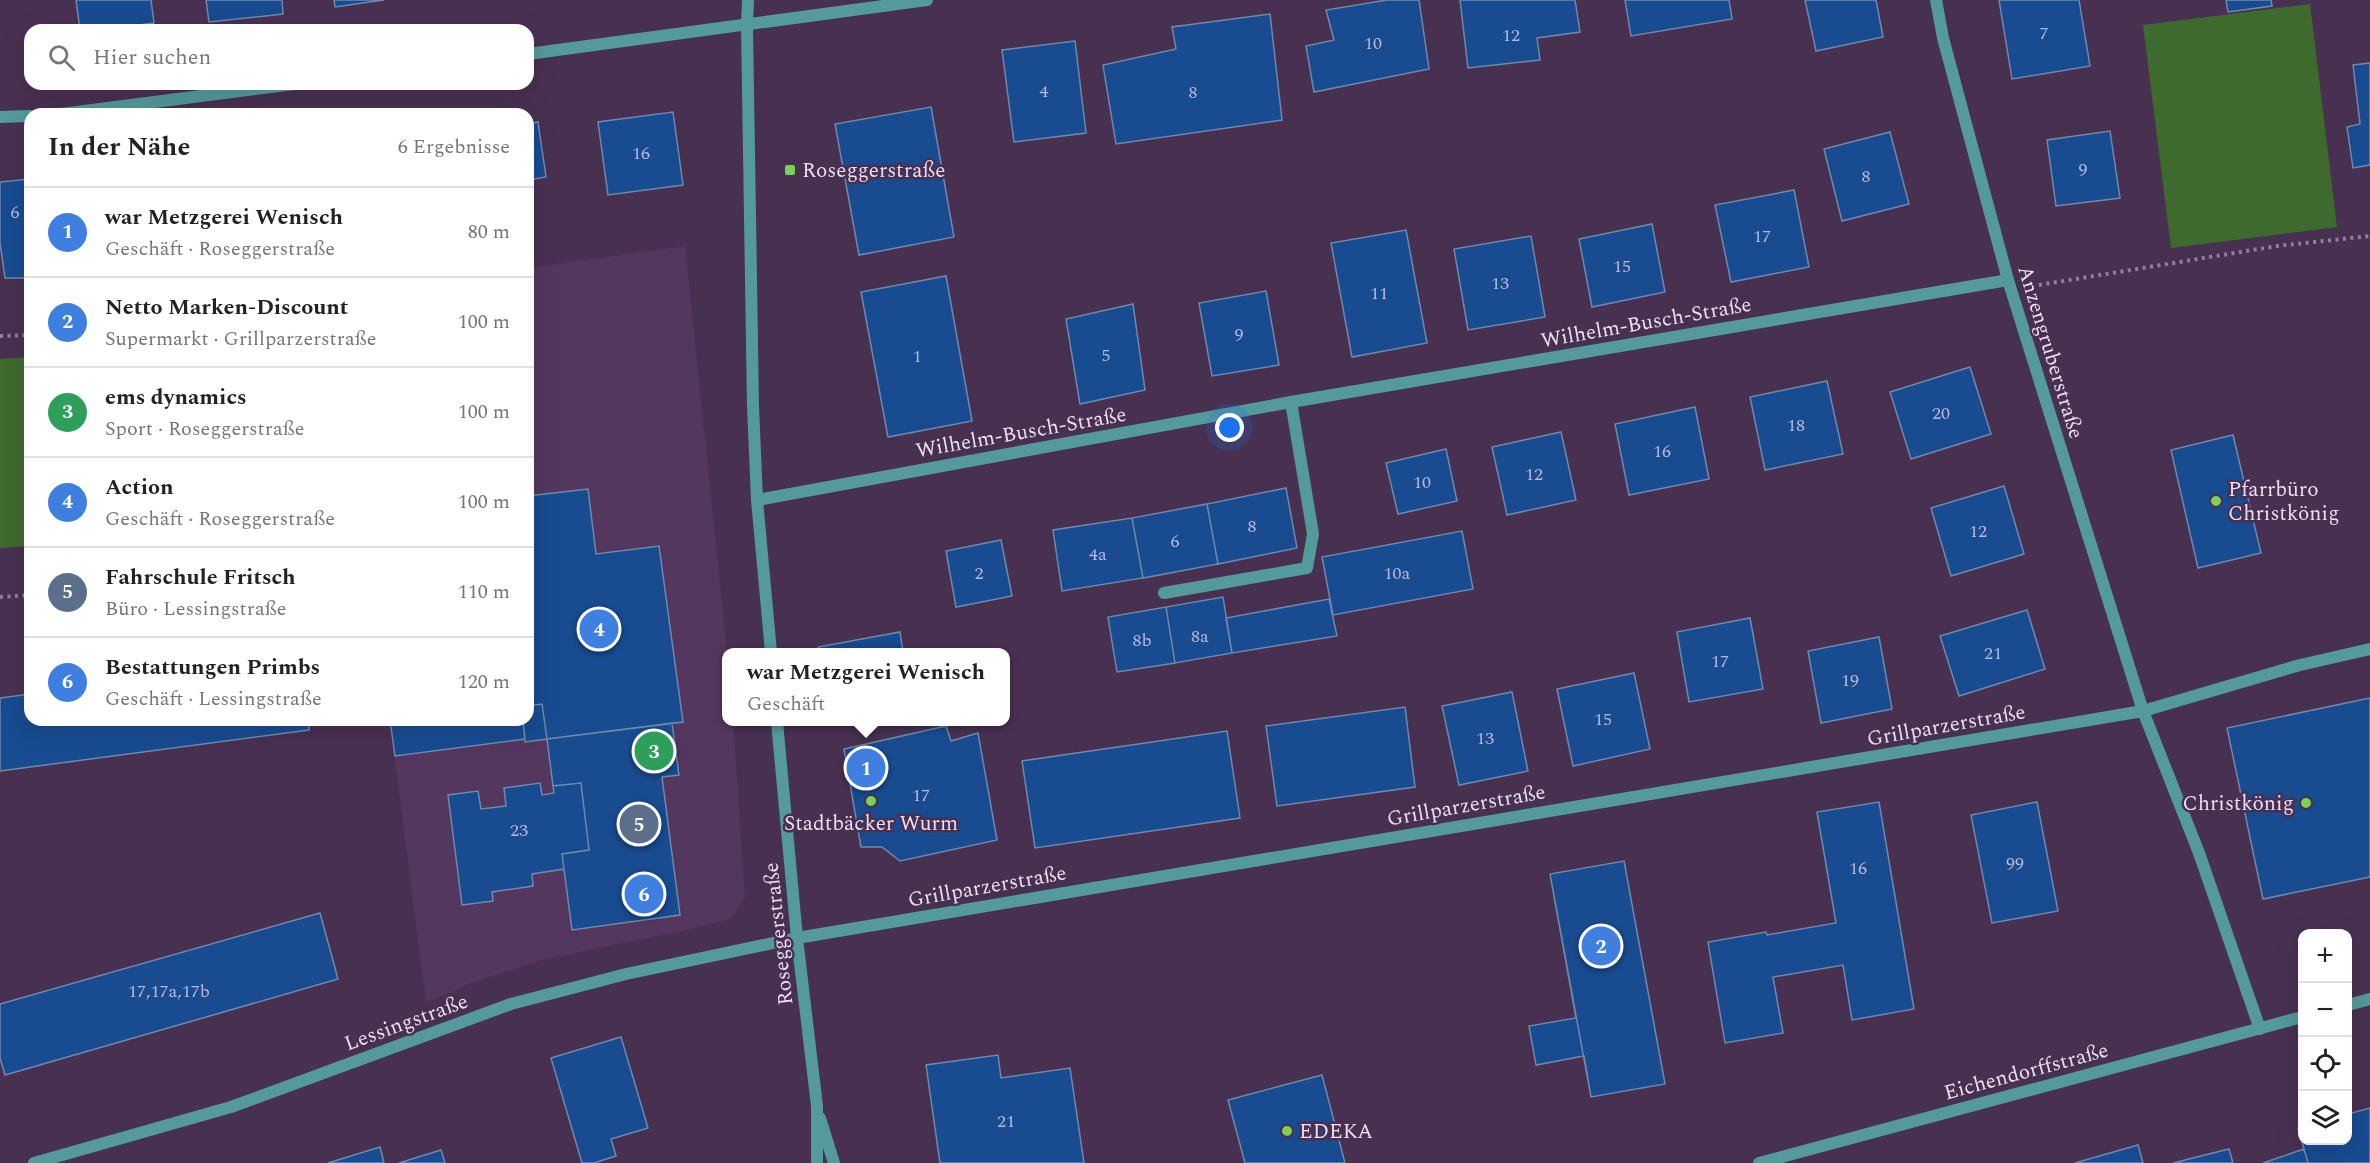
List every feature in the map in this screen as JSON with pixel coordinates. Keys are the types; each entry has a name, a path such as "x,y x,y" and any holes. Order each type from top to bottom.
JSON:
{"street":[{"path":"748,0 753,394 757,500 771,648"},
{"path":"534,53 927,0"},
{"name":"Anzengruberstraße","path":"1936,0 1946,49 2009,285 2143,711 2199,854 2260,1029"},
{"path":"108,108 247,90"},
{"path":"0,117 24,116"},
{"name":"Wilhelm-Busch-Straße","path":"757,500 1291,402 2009,285"},
{"path":"1164,592 1306,568 1313,534 1291,402"},
{"path":"2143,711 2300,665 2370,649"},
{"name":"Grillparzerstraße","path":"797,938 2143,711"},
{"name":"Roseggerstraße","path":"777,726 797,938 816,1106 817,1163"},
{"name":"Lessingstraße","path":"34,1163 231,1107 512,1004 657,967 797,938"},
{"path":"2352,1004 2370,999"},
{"name":"Eichendorffstraße","path":"1760,1163 2298,1018"},
{"name":"Roseggerstraße","path":"816,1106 834,1163"}],"path":[{"path":"2009,285 2277,246 2370,236"},
{"path":"0,336 24,335"},
{"path":"0,597 24,595"}],"shaded area":[{"path":"685,246 727,648 722,648 722,726 733,726 745,898 730,919 545,959 474,982 426,1003 391,726 534,726 534,267"}],"green space":[{"path":"2310,4 2337,227 2171,248 2143,25"},
{"path":"24,357 24,546 0,548 0,359"}],"building":[{"path":"76,0 151,0 154,23 79,24"},
{"path":"206,0 282,0 283,14 209,22"},
{"path":"334,0 384,0 335,7"},
{"path":"1387,0 1419,0 1429,69 1314,92 1306,46 1334,40 1326,10"},
{"path":"1460,0 1575,0 1580,32 1537,38 1540,60 1468,68"},
{"path":"1625,0 1729,0 1732,19 1631,36"},
{"path":"1805,0 1876,0 1883,37 1816,51"},
{"path":"1999,0 2079,0 2090,66 2012,79"},
{"path":"2226,0 2271,0 2272,6 2228,12"},
{"path":"1270,14 1282,120 1116,144 1103,65 1176,49 1172,27"},
{"path":"1075,41 1086,133 1014,142 1002,50"},
{"path":"2370,63 2370,165 2353,168 2347,127 2360,124 2353,65"},
{"path":"931,107 954,237 859,255 835,124"},
{"path":"673,112 683,185 608,195 598,122"},
{"path":"538,122 546,177 534,179 534,123"},
{"path":"2110,131 2120,198 2056,206 2047,140"},
{"path":"1890,132 1909,204 1842,221 1824,149"},
{"path":"24,180 24,278 5,278 0,243 0,182"},
{"path":"1794,190 1809,267 1731,282 1715,205"},
{"path":"1652,224 1665,292 1592,307 1579,239"},
{"path":"1406,230 1427,343 1352,357 1331,243"},
{"path":"1531,236 1545,317 1468,330 1454,249"},
{"path":"946,276 972,421 888,437 861,292"},
{"path":"1266,291 1279,365 1212,376 1199,303"},
{"path":"1133,304 1145,390 1080,404 1066,319"},
{"path":"1970,367 1991,434 1911,459 1890,392"},
{"path":"1827,381 1843,454 1765,470 1750,397"},
{"path":"1695,407 1709,479 1629,495 1615,424"},
{"path":"1561,432 1576,500 1507,515 1492,447"},
{"name":"Pfarrbüro Christkönig","path":"2233,435 2261,553 2198,568 2171,450"},
{"path":"1446,449 1457,501 1398,514 1386,463"},
{"path":"2004,486 2024,554 1951,576 1931,508"},
{"path":"1286,488 1297,548 1218,564 1207,504"},
{"path":"588,489 596,554 659,546 683,722 547,739 542,704 534,705 534,495"},
{"path":"1207,504 1218,564 1143,578 1132,518"},
{"path":"1132,518 1143,578 1062,591 1053,530"},
{"path":"1462,531 1473,589 1333,615 1322,557"},
{"path":"1001,540 1012,596 956,607 946,551"},
{"path":"1223,597 1232,653 1175,663 1166,607"},
{"path":"1329,599 1337,636 1232,653 1226,618"},
{"path":"1166,607 1175,663 1117,672 1108,617"},
{"path":"2027,610 2045,669 1959,696 1940,636"},
{"path":"1750,618 1763,689 1689,702 1677,632"},
{"path":"900,632 902,648 818,648"},
{"path":"1879,637 1892,709 1821,723 1808,651"},
{"path":"1634,673 1650,749 1573,766 1557,689"},
{"path":"1512,692 1528,771 1459,785 1442,706"},
{"path":"24,695 24,726 309,726 309,730 0,771 0,698"},
{"name":"Christkönig","path":"2370,698 2370,877 2263,899 2227,728"},
{"path":"542,704 547,739 525,742 524,726 534,726 534,705"},
{"path":"1405,707 1415,787 1277,806 1266,726"},
{"path":"672,723 679,775 662,777 680,915 572,930 562,854 589,850 581,783 553,786 547,739"},
{"path":"391,726 524,726 525,739 395,756"},
{"path":"946,726 951,741 978,733 997,840 900,861 882,847 861,847 844,749"},
{"path":"1227,731 1240,818 1035,848 1022,761"},
{"path":"540,783 542,795 554,793 553,786 581,783 589,850 562,854 564,869 532,874 533,886 492,892 493,901 462,905 448,795 478,791 481,809 506,806 504,788"},
{"path":"1879,802 1914,1009 1852,1020 1843,965 1773,977 1783,1033 1725,1043 1708,942 1836,923 1817,812"},
{"path":"2037,802 2058,911 1992,923 1971,815"},
{"path":"1624,861 1665,1084 1591,1097 1584,1056 1536,1065 1529,1026 1576,1018 1550,874"},
{"path":"1624,861 1665,1084 1591,1097 1550,874"},
{"path":"320,913 338,979 5,1075 0,1058 0,1004"},
{"path":"621,1037 648,1128 611,1139 616,1156 594,1163 582,1163 551,1058"},
{"path":"998,1055 1001,1078 1070,1068 1084,1163 940,1163 926,1065"},
{"name":"EDEKA","path":"1322,1075 1345,1163 1245,1163 1228,1100"},
{"path":"2370,1108 2370,1163 2308,1163 2303,1145 2352,1145 2352,1113"},
{"path":"2138,1145 2143,1163 2075,1163"},
{"path":"380,1147 384,1163 328,1163"},
{"path":"2229,1149 2233,1163 2173,1163"},
{"path":"2304,1149 2308,1163 2263,1163"},
{"path":"441,1150 445,1163 399,1163"}],"place":[{"name":"Roseggerstraße","path":"790,170"},
{"name":"Pfarrbüro Christkönig","path":"2216,501"},
{"name":"Action","path":"599,629"},
{"name":"ems dynamics","path":"654,751"},
{"name":"war Metzgerei Wenisch","path":"866,768"},
{"name":"Stadtbäcker Wurm","path":"871,801"},
{"name":"Christkönig","path":"2306,803"},
{"name":"Fahrschule Fritsch","path":"639,824"},
{"name":"Bestattungen Primbs","path":"644,894"},
{"name":"Netto Marken-Discount","path":"1601,946"},
{"name":"EDEKA","path":"1287,1131"}]}
